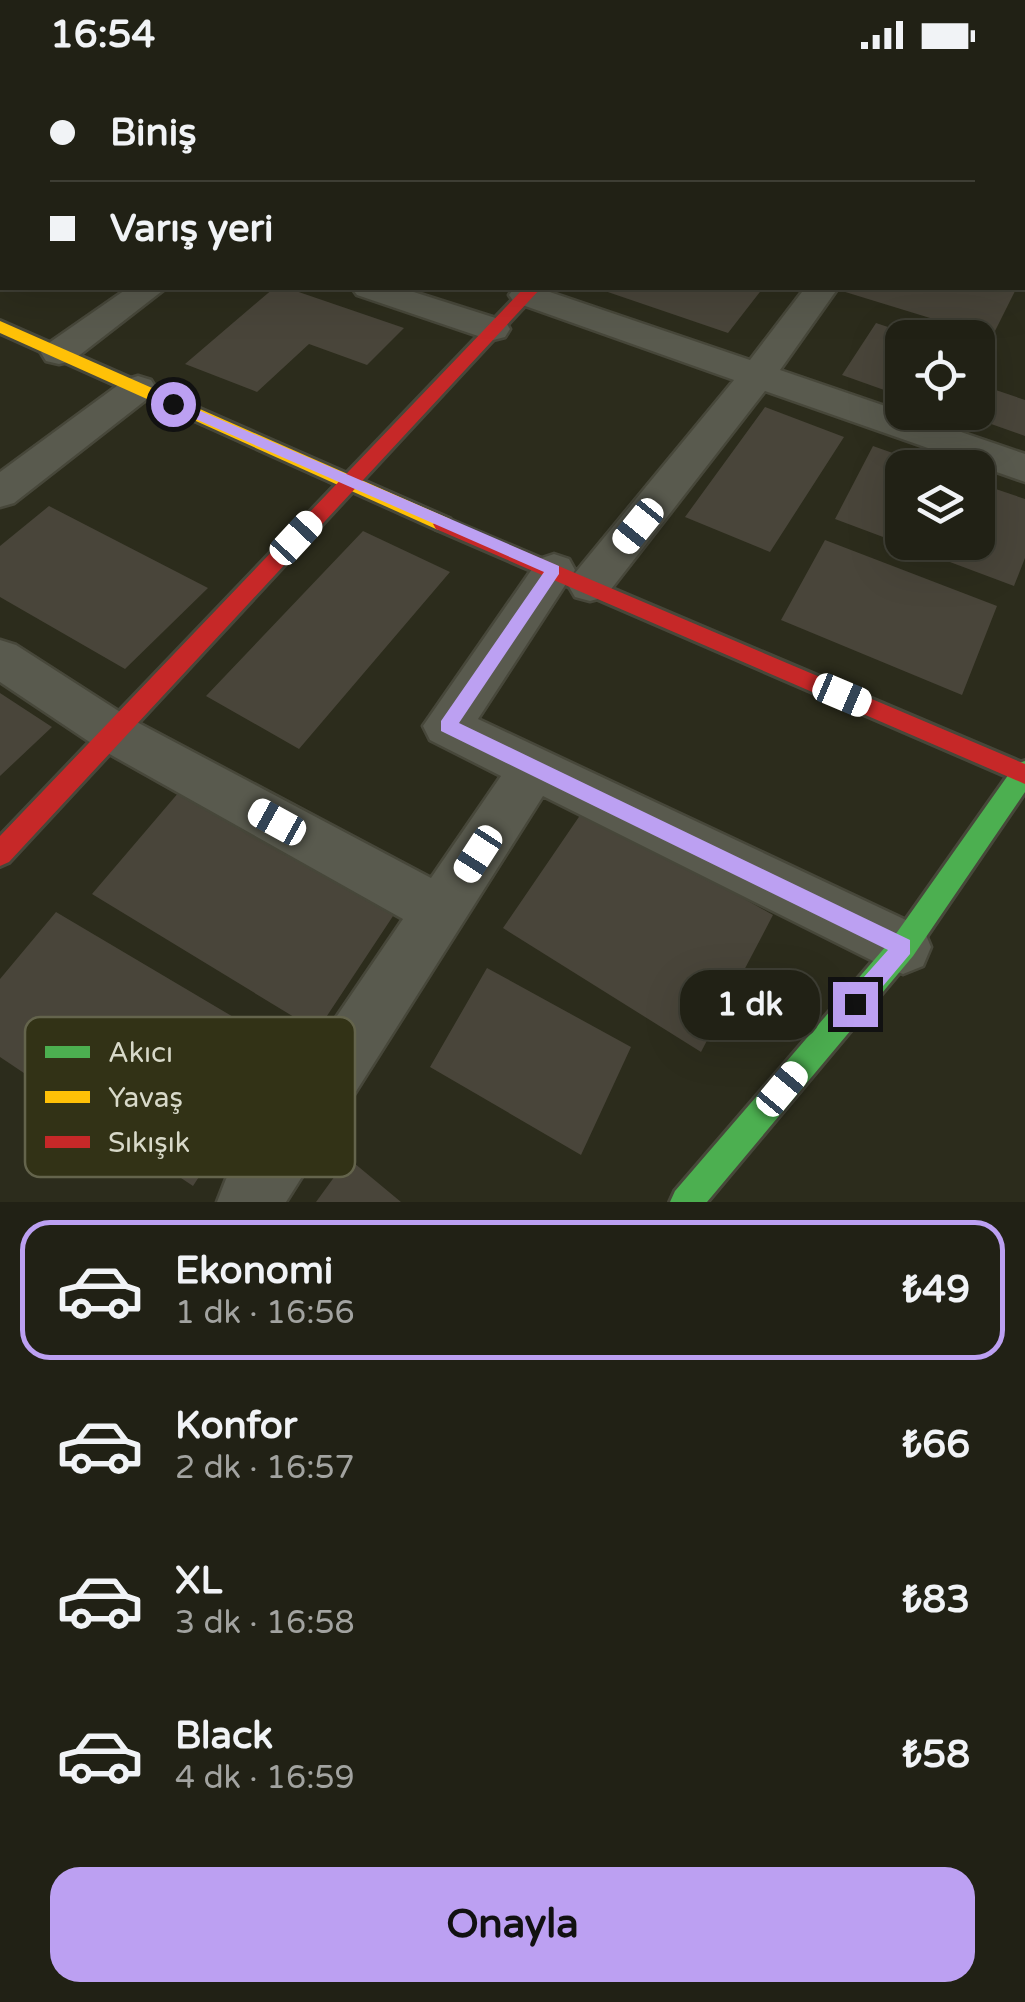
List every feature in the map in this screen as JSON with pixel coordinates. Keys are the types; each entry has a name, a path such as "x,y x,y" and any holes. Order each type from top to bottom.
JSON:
{"street":[{"path":"59,352 146,290"},
{"path":"375,290 493,329"},
{"path":"821,290 757,376 572,578 447,726 903,947"},
{"path":"0,854 529,291 757,376 1025,468"},
{"path":"0,326 348,483 1024,773 903,947 686,1202"},
{"path":"0,493 138,388"},
{"path":"0,658 114,733 440,912"},
{"path":"355,1041 534,768"},
{"path":"249,1202 265,1177"}],"building":[{"path":"272,290 293,290 404,328 367,365 309,344 257,392 185,364"},
{"path":"602,290 761,290 728,333"},
{"path":"1016,290 995,331 995,320 937,320 842,291"},
{"path":"876,323 885,326 885,390 842,375"},
{"path":"995,390 1025,400 1025,436 995,425"},
{"path":"765,407 844,437 770,552 685,517"},
{"path":"873,446 885,450 885,538 835,519"},
{"path":"995,489 1025,499 1025,558 1014,586 945,560 995,560"},
{"path":"49,506 208,588 125,669 0,597 0,546"},
{"path":"363,531 450,572 299,749 206,696"},
{"path":"825,540 997,606 962,695 781,620"},
{"path":"0,693 52,727 0,776"},
{"path":"185,785 401,904 326,1017 294,1017 92,894"},
{"path":"585,808 773,915 701,1052 503,928"},
{"path":"56,912 233,1017 25,1017 25,1074 0,1057 0,979"},
{"path":"487,968 631,1047 581,1155 430,1067"},
{"path":"355,1164 401,1202 316,1202 334,1177 355,1177"},
{"path":"180,1177 199,1177 193,1186"}],"traffic: fast":[{"path":"686,1202 903,947 1025,772"}],"traffic: slow":[{"path":"0,326 443,524"}],"traffic: jam":[{"path":"0,854 531,290"},
{"path":"443,524 1023,774"}],"route":[{"path":"173,404 554,570 447,726 903,947 855,1004"}]}
